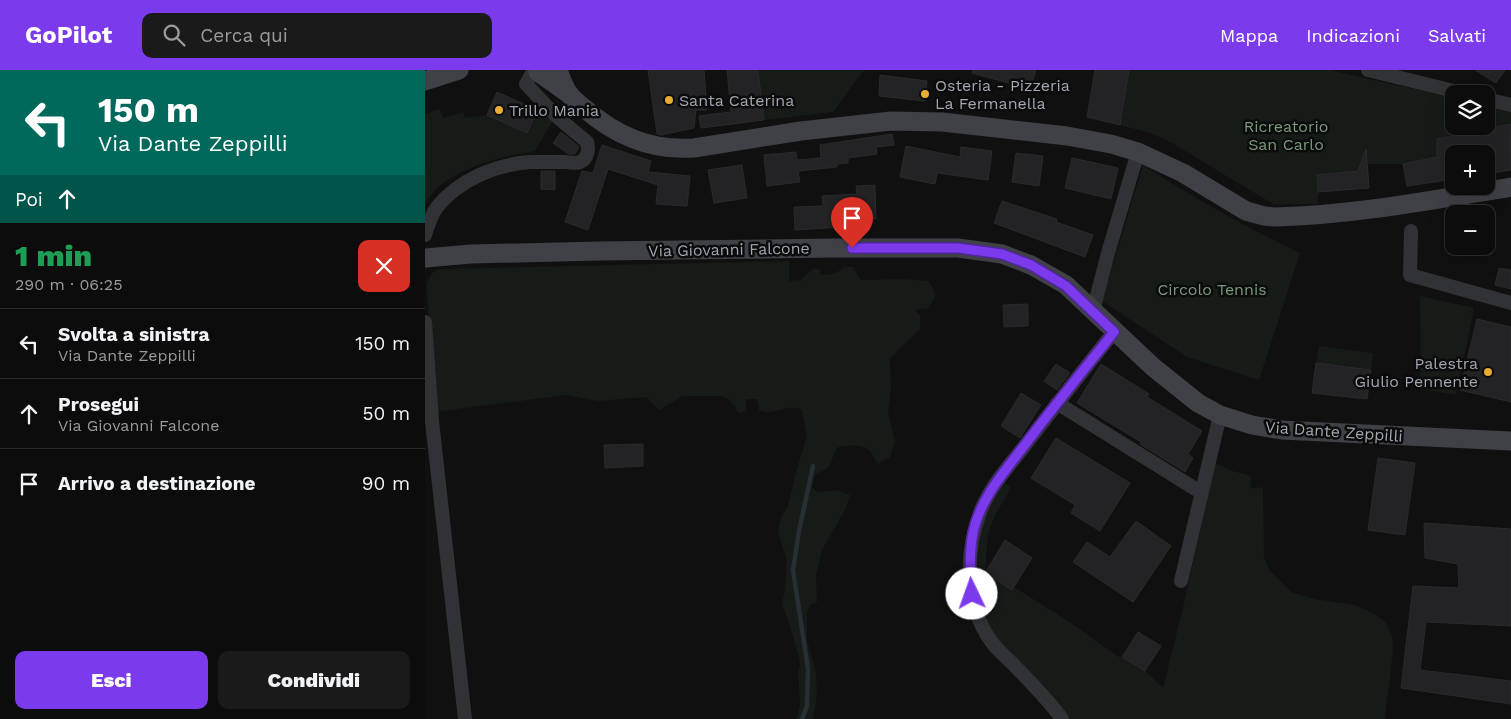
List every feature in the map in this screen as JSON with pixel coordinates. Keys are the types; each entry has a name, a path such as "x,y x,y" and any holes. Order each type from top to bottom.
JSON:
{"main road":[{"path":"425,81 459,70"},
{"path":"558,70 570,95"},
{"path":"533,74 570,95 611,128 646,144 671,149 694,148 801,131 891,121 942,122 1067,136 1111,144 1138,152 1183,173 1246,210 1265,216 1293,216 1374,208 1511,187"},
{"name":"Via Giovanni Falcone","path":"425,258 471,254 599,251 949,248 1002,254 1031,265"},
{"name":"Via Dante Zeppilli","path":"1031,265 1066,286 1160,373 1198,403 1220,415 1252,425 1282,430 1511,441"}],"street":[{"path":"1368,70 1445,89"},
{"path":"425,236 435,209 463,183 511,165 532,162 580,162 586,157 588,151 587,142 556,116 533,74"},
{"path":"1495,101 1511,105"},
{"path":"1093,311 1138,152"},
{"path":"1411,231 1410,275 1511,303"},
{"path":"425,322 431,415 465,719"},
{"path":"1062,719 1042,693 991,641 978,617 970,577 973,532 981,508 999,478 1114,332"},
{"path":"1057,403 1202,493"},
{"path":"1181,581 1220,415"}],"green space":[{"path":"758,70 864,70 833,112 764,120"},
{"name":"Ricreatorio San Carlo","path":"1129,70 1329,70 1445,96 1445,135 1457,135 1437,139 1438,157 1403,164 1368,164 1369,188 1318,192 1318,204 1273,204 1172,143 1150,133 1120,125"},
{"name":"Ricreatorio San Carlo","path":"1495,107 1511,111 1511,124 1495,127"},
{"path":"440,109 443,118 463,112 465,118 487,115 527,133 537,110 552,122 535,151 506,156 455,175 436,189 429,197 425,206 425,114"},
{"name":"Circolo Tennis","path":"1143,165 1220,212 1300,253 1259,380 1187,357 1102,301"},
{"path":"789,261 789,281 801,280 814,268 820,270 821,275 825,275 836,273 844,267 853,267 861,280 903,279 929,281 936,295 928,308 915,310 920,316 920,329 890,358 891,390 888,413 895,441 890,457 878,464 866,448 853,445 840,447 837,448 828,468 815,475 812,487 818,492 838,490 850,495 846,508 822,550 816,576 817,602 810,605 807,614 807,640 816,673 817,695 813,719 796,719 800,705 798,671 800,666 790,626 782,604 787,561 778,532 781,517 788,506 807,436 802,410 791,408 765,412 759,410 757,399 746,399 746,412 738,413 729,400 722,396 683,396 659,410 646,397 598,401 567,395 434,412 427,288 430,276 440,269"},
{"path":"1420,296 1474,308 1456,395 1421,389"},
{"path":"1319,346 1373,353 1371,370 1316,363"},
{"path":"1215,464 1251,476 1250,487 1263,488 1264,557 1269,569 1293,593 1315,599 1354,605 1375,614 1386,623 1392,636 1393,649 1385,719 1064,719 993,640 975,593 976,533 1001,480 1011,488 994,517 988,534 985,573 1012,590 1014,587 1071,623 1119,657 1145,671 1163,688"}],"building":[{"name":"Santa Caterina","path":"648,70 704,70 707,110 696,110 694,128 661,135 657,134"},
{"path":"727,70 758,70 764,120 701,128 699,116 731,112"},
{"path":"973,70 1036,70 1030,89 972,73"},
{"path":"1095,70 1129,70 1120,125 1087,117"},
{"path":"1475,70 1505,70 1496,83"},
{"path":"880,75 927,81 925,101 879,96"},
{"path":"497,92 537,110 527,133 487,115"},
{"path":"1511,124 1511,170 1495,173 1495,145 1445,145 1445,180 1407,186 1403,164 1437,157 1437,139 1457,135 1495,135 1495,127"},
{"path":"561,132 579,147 575,154 569,154 553,143"},
{"path":"892,134 894,145 876,147 877,154 848,158 848,163 837,164 837,167 798,171 800,182 767,186 764,155 796,152 797,160 821,158 820,145"},
{"path":"602,145 651,161 648,172 690,176 687,206 656,204 658,185 608,169 588,230 565,222 582,171 593,173"},
{"path":"906,146 960,157 961,147 992,151 988,180 937,173 935,184 900,177"},
{"path":"1366,149 1369,188 1318,192 1317,175 1358,171"},
{"path":"1016,153 1043,156 1039,186 1012,182"},
{"path":"1072,158 1118,168 1111,199 1065,188"},
{"path":"742,165 747,198 714,203 708,170"},
{"path":"541,171 555,171 555,190 541,189"},
{"path":"875,185 876,219 868,219 868,223 858,224 858,226 795,230 794,207 823,206 822,196 857,194 856,186"},
{"path":"1002,201 1057,219 1056,222 1093,235 1085,257 994,223"},
{"path":"1499,268 1511,270 1511,289 1495,285"},
{"path":"1028,304 1028,326 1004,327 1003,305"},
{"name":"Palestra Giulio Pennente","path":"1477,319 1511,327 1511,402 1460,390"},
{"path":"1316,363 1371,370 1367,399 1312,393"},
{"path":"1056,364 1070,373 1057,390 1044,381"},
{"path":"1101,364 1149,394 1147,397 1202,431 1188,454 1193,458 1185,472 1140,444 1141,442 1077,403"},
{"path":"1021,393 1041,405 1020,438 1001,426"},
{"path":"1056,438 1130,483 1100,531 1071,513 1075,505 1031,478"},
{"path":"643,444 643,466 605,468 604,445"},
{"path":"1378,458 1415,463 1405,535 1368,530"},
{"path":"1136,521 1171,546 1133,602 1073,562 1087,542 1110,557"},
{"path":"1424,523 1511,529 1511,626 1426,622 1420,670 1511,681 1511,704 1401,688 1413,586 1459,588 1458,564 1425,558"},
{"path":"1005,540 1032,558 1012,590 985,573"},
{"path":"1138,632 1161,646 1145,671 1122,657"}],"waterway":[{"path":"802,719 807,706 808,669 793,570 813,466"}],"place":[{"name":"Osteria - Pizzeria La Fermanella","path":"925,94"},
{"name":"Santa Caterina","path":"669,100"},
{"name":"Trillo Mania","path":"499,110"},
{"name":"Palestra Giulio Pennente","path":"1488,372"}],"route":[{"path":"852,248 958,248 1002,254 1031,265 1066,286 1114,332 999,478 981,508 973,532 970,577 972,594"}]}
